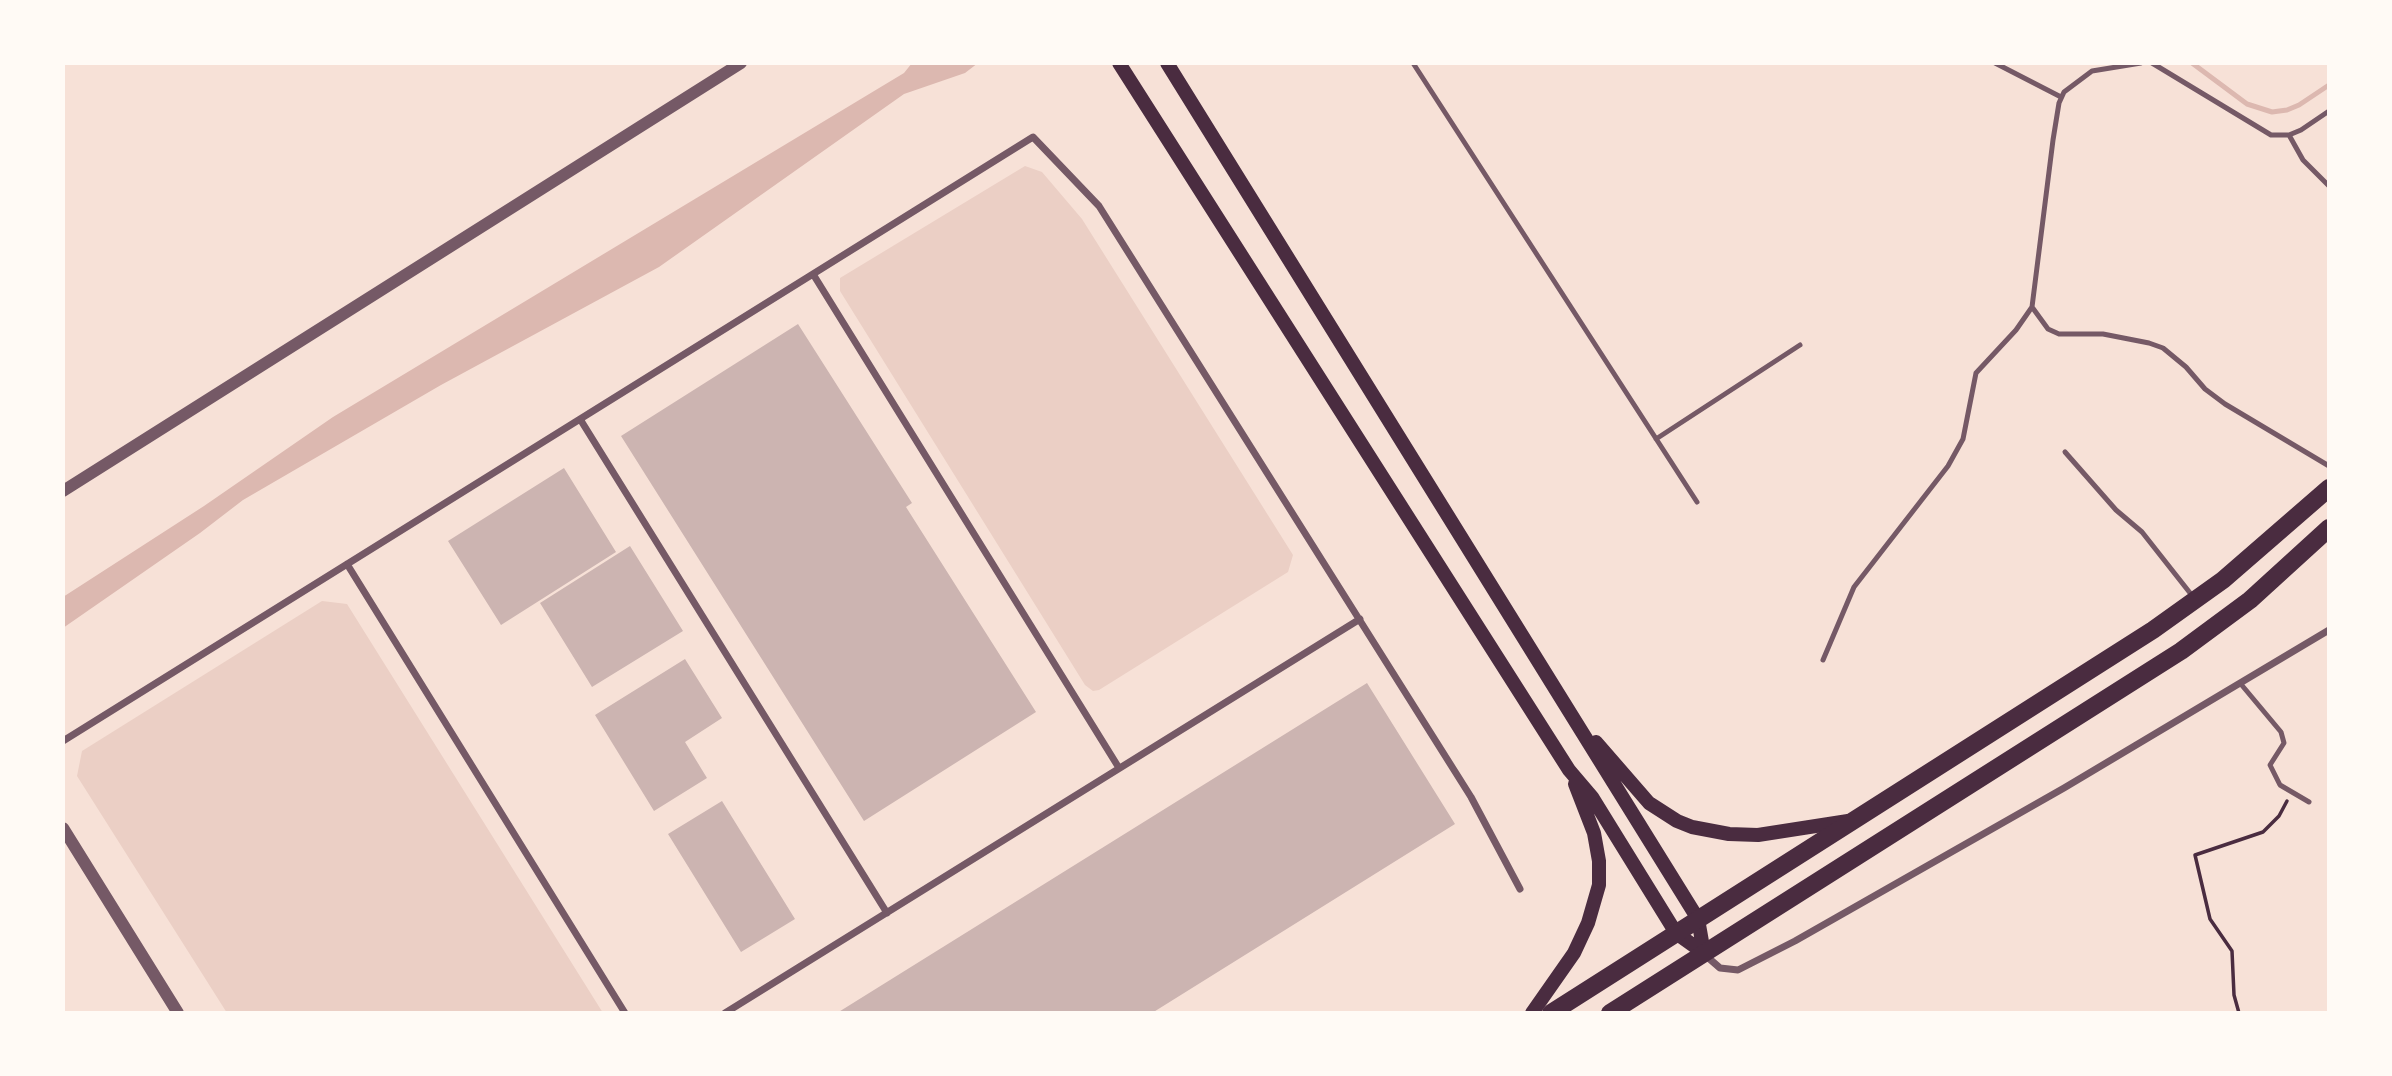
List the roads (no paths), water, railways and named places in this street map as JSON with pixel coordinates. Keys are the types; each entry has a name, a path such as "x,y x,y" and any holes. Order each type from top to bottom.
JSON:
{"main road":[{"path":"1119,63 1569,770 1592,797 1676,933 1704,953"},
{"path":"1167,63 1698,919 1704,953"},
{"path":"1551,1013 2196,601 2329,488"},
{"path":"1610,1013 2181,651 2250,600 2329,528"},
{"path":"1568,709 1637,792 1659,811 1677,821 1705,830 1758,835 1853,821"},
{"path":"1532,1013 1574,953 1588,923 1599,885 1599,861 1594,833 1569,770"}],"street":[{"path":"63,491 741,63"},
{"path":"63,741 1033,137 1099,206 1471,797 1520,890"},
{"path":"813,274 1119,768"},
{"path":"580,419 887,913"},
{"path":"347,564 625,1013"},
{"path":"725,1013 1360,618"},
{"path":"1704,953 1720,968 1738,970 1795,941 2052,795 2329,630"},
{"path":"63,828 178,1013"}],"lane":[{"path":"1413,63 1697,502"},
{"path":"1995,63 2061,97"},
{"path":"1823,660 1854,587 1948,466 1963,439 1976,373 2016,330 2032,307 2061,97 2092,71 2141,63"},
{"path":"2152,63 2271,135 2289,135 2329,111"},
{"path":"2289,135 2303,160 2329,186"},
{"path":"2032,307 2048,329 2059,334 2103,334 2163,348 2186,367 2205,389 2225,404 2329,466"},
{"path":"1657,439 1800,345"},
{"path":"2064,452 2116,510 2142,532 2196,601"},
{"path":"2240,683 2281,732 2284,743 2270,765 2280,785 2309,802"}],"waterway":[{"path":"2192,63 2247,104 2272,112 2299,105 2329,85"}]}
